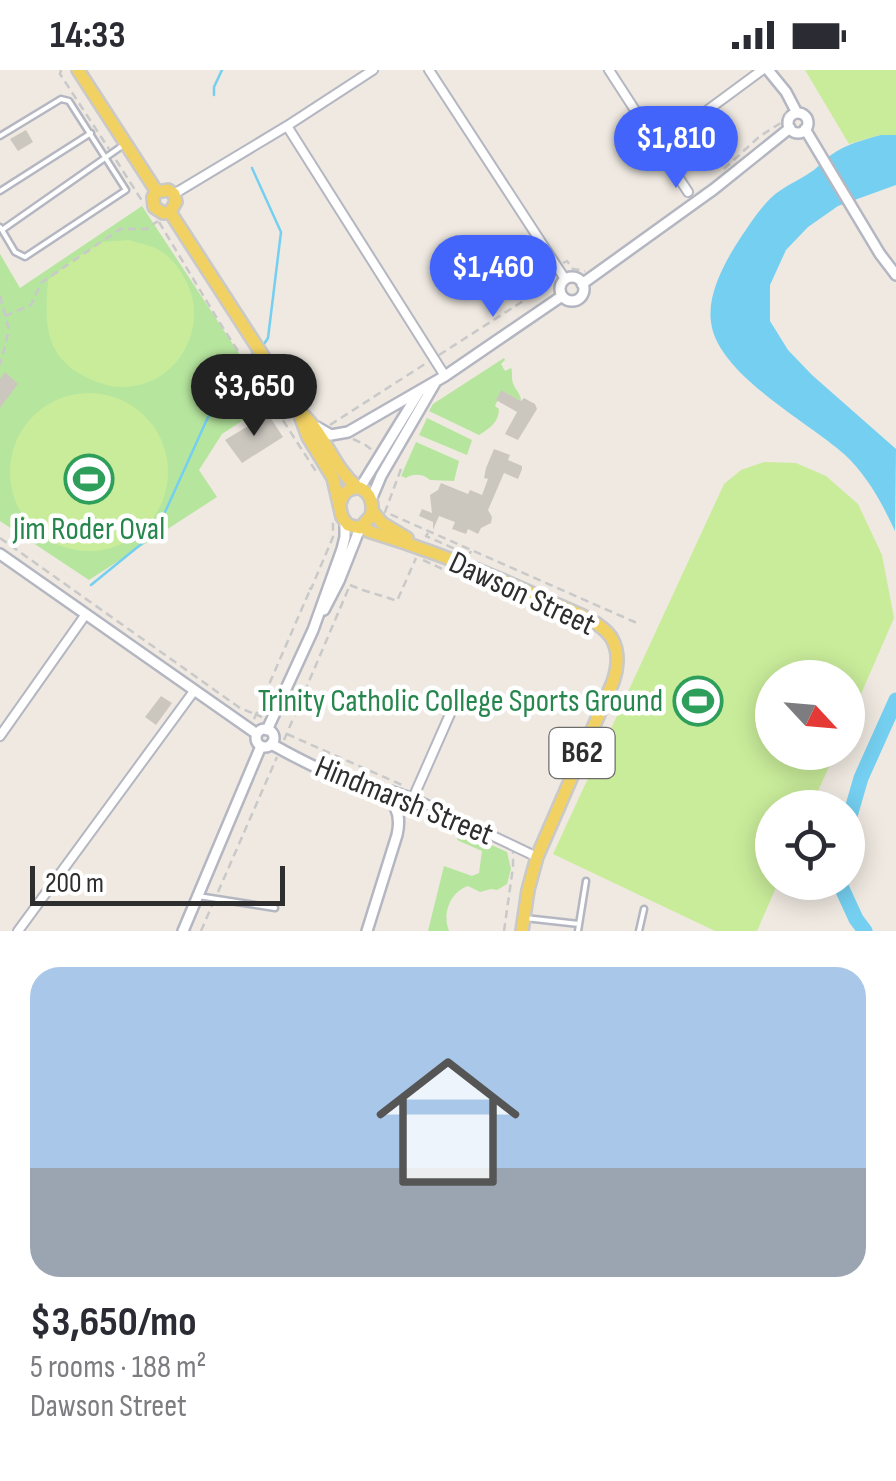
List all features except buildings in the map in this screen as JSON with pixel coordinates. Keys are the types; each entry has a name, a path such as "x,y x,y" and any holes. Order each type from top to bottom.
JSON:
{"main road":[{"name":"B62","path":"78,70 157,192 154,207 170,212 298,410 315,425 340,468 368,492 372,506"},
{"path":"157,192 168,190 174,194 176,202 170,212"},
{"path":"298,410 308,437 332,478 340,504"},
{"path":"339,520 344,493 359,488"},
{"path":"362,527 372,506"},
{"name":"Dawson Street","path":"372,506 382,523 424,548"},
{"name":"B62","path":"339,520 362,527"},
{"name":"Dawson Street","path":"362,527 495,576 586,618 604,630 615,646 618,667 613,682 536,857"},
{"name":"B62","path":"523,924 536,857"}],"street":[{"path":"174,194 373,70"},
{"path":"429,70 565,279"},
{"path":"609,70 688,192"},
{"path":"659,146 765,70 786,92 792,110 790,128"},
{"path":"790,128 797,132 808,124 803,114 792,110"},
{"path":"288,126 434,358 441,378"},
{"path":"582,284 714,190 790,128"},
{"path":"805,129 896,275"},
{"path":"576,278 582,284 583,293 578,299 570,301 562,296 560,288 565,279 576,278"},
{"path":"315,425 330,435 343,434 441,378 562,296"},
{"path":"372,506 381,476 441,378"},
{"path":"359,488 421,390"},
{"path":"313,630 342,549 345,536 339,520"},
{"path":"266,745 257,742 339,581 362,527"},
{"path":"0,554 194,691 273,737 183,931"},
{"path":"0,736 86,614"},
{"path":"18,931 194,691"},
{"path":"414,798 454,705"},
{"name":"Hindmarsh Street","path":"266,745 385,796 390,790 414,798 536,857"},
{"path":"367,931 399,826 395,806 385,796"}],"lane":[{"path":"0,136 61,99 70,101 106,156 126,190 25,257 15,252 1,228 106,156 126,144"},
{"path":"0,191 91,133"},
{"path":"523,924 553,921 579,928 586,880"},
{"path":"198,896 275,908"},
{"path":"639,931 644,909"},
{"path":"552,931 553,921"}],"path":[{"path":"721,171 760,136 784,121 792,110"},
{"path":"5,316 30,305 40,283 120,229 146,230 158,220"},
{"path":"566,261 585,272"},
{"path":"330,425 548,285 542,276"},
{"path":"0,296 9,330 0,364"},
{"path":"244,359 320,476"},
{"path":"350,436 373,451"},
{"path":"402,469 385,512 637,623"},
{"path":"255,717 339,520"},
{"path":"428,532 426,536 469,555 471,551"},
{"path":"0,538 240,708 262,717"},
{"path":"284,741 349,585 398,601 417,558 450,572"},
{"path":"287,734 408,787"},
{"path":"200,931 277,755"},
{"path":"504,931 512,846"}],"green space":[{"path":"805,70 896,70 896,135 880,135 849,144"},
{"path":"142,206 271,402 222,434 199,470 217,497 89,580 0,521 0,254 20,288"},
{"path":"129,240 159,250 176,265 188,285 194,319 191,336 174,365 145,384 121,387 87,378 60,356 49,334 47,295 48,280 71,261 102,242"},
{"path":"504,358 501,364 505,371 511,368 521,401 502,391 495,406 499,409 497,418 487,430 479,435 429,411 433,404"},
{"name":"Jim Roder Oval","path":"89,393 119,399 145,416 162,442 168,472 162,502 145,528 119,545 89,551 59,545 33,528 16,502 10,472 16,442 33,416 59,399"},
{"path":"427,418 472,440 467,455 419,435"},
{"path":"416,442 459,461 454,481 401,476"},
{"name":"Trinity Catholic College Sports Ground","path":"764,462 796,463 826,476 858,504 882,555 894,618 865,685 865,660 755,660 755,770 827,770 819,790 755,790 755,900 771,900 757,931 715,931 553,854 724,484 741,470"},
{"path":"459,830 507,852 511,869 507,884 480,892 468,886 462,889 449,904 449,931 428,931 444,866 472,876 479,873 482,851 457,840"}],"water":[{"path":"881,135 896,135 896,185 838,206 808,227 786,250 770,285 770,321 788,350 812,375 896,449 895,531 873,490 852,462 746,378 717,341 711,322 715,288 724,266 759,211 785,187 837,151"}],"waterway":[{"path":"214,95 222,70"},
{"path":"252,168 281,232 268,338 262,347"},
{"path":"91,585 156,532 228,373 256,351"},
{"path":"858,790 896,700"},
{"path":"847,900 865,931"}],"place":[{"name":"Jim Roder Oval","path":"89,479"},
{"name":"Trinity Catholic College Sports Ground","path":"698,701"}]}
